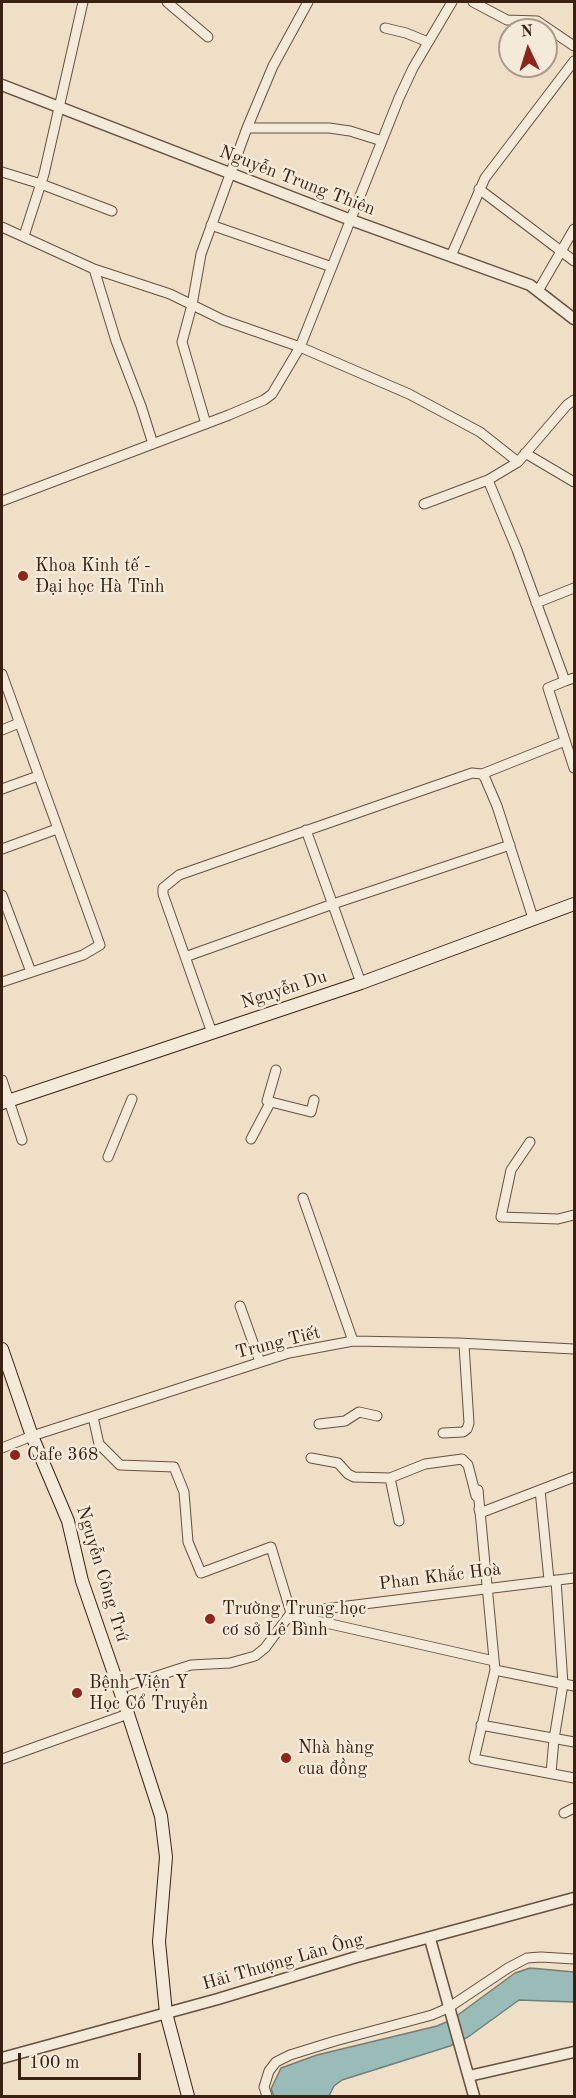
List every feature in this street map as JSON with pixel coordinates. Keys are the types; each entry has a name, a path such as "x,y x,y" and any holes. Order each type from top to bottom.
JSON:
{"main road":[{"name":"Nguyễn Du","path":"5,1102 361,983 574,904"},
{"name":"Nguyễn Công Trứ","path":"2,1349 32,1436 68,1521 82,1581 120,1688 161,1816 166,1857 159,1942 166,2013 189,2097"}],"street":[{"path":"24,236 41,184 83,2"},
{"path":"167,2 208,38"},
{"path":"206,424 182,342 192,305 201,254 247,128 273,66 308,2"},
{"path":"2,501 206,424 264,400 272,394 300,347 399,98 452,2"},
{"path":"473,2 507,20 537,21 574,46"},
{"path":"385,28 428,42"},
{"path":"451,256 479,189 504,152 574,61"},
{"name":"Nguyễn Trung Thiên","path":"2,85 351,220 531,285 574,316"},
{"path":"247,128 329,128 350,131 382,141"},
{"path":"2,172 41,184 111,211"},
{"path":"479,189 574,261"},
{"path":"211,225 332,267"},
{"path":"2,227 93,269 170,294 223,320 300,347 409,394 480,432 518,462"},
{"path":"538,291 574,229"},
{"path":"93,269 153,444"},
{"path":"424,504 488,480 518,462 567,405 574,400"},
{"path":"525,453 574,482"},
{"path":"488,480 536,603 570,680 548,688 574,768"},
{"path":"536,603 574,588"},
{"path":"2,674 100,945 84,955 2,982"},
{"path":"2,730 19,723"},
{"path":"212,1033 163,888 182,873 472,773 482,774 565,741"},
{"path":"482,774 497,806 534,918"},
{"path":"2,789 38,776"},
{"path":"2,849 57,829"},
{"path":"306,830 361,983"},
{"path":"185,957 333,904 510,845"},
{"path":"2,895 31,972"},
{"path":"270,1104 267,1101 276,1070"},
{"path":"2,1080 5,1102 22,1140"},
{"path":"108,1157 132,1099"},
{"path":"270,1104 311,1112 314,1100"},
{"path":"251,1139 270,1104"},
{"path":"530,1142 511,1170 501,1217 558,1219 574,1215"},
{"path":"303,1198 353,1341"},
{"path":"240,1306 260,1362"},
{"name":"Trung Tiết","path":"2,1448 32,1436 289,1353 353,1341 574,1349"},
{"path":"443,1433 464,1432 469,1422 464,1344"},
{"path":"319,1424 345,1421 359,1412 377,1416"},
{"path":"93,1417 99,1444 120,1465 174,1467 184,1492 188,1542 201,1573 271,1547 291,1613"},
{"path":"311,1458 338,1463 354,1477 390,1478 425,1464 462,1459 468,1466 480,1513"},
{"path":"480,1513 574,1477"},
{"path":"390,1478 399,1521"},
{"path":"478,1490 495,1666 474,1759 574,1778"},
{"path":"540,1490 563,1684 551,1773"},
{"name":"Phan Khắc Hoà","path":"291,1613 574,1578"},
{"path":"291,1613 574,1686"},
{"path":"120,1688 191,1665 230,1663 255,1656 265,1648 291,1613"},
{"path":"2,1759 128,1714"},
{"path":"481,1725 574,1742"},
{"path":"564,1813 574,1808"},
{"name":"Hải Thượng Lãn Ông","path":"2,2058 574,1898"},
{"path":"430,1939 474,2097"},
{"path":"267,2097 264,2087 265,2080 276,2062 315,2047 449,2011 508,1968 527,1958 574,1959"},
{"path":"469,2076 574,2052"}],"water":[{"path":"530,1968 574,1972 574,2002 519,2000 468,2037 450,2046 342,2080 334,2086 329,2096 274,2096 271,2089 281,2068 317,2055 437,2026 451,2020 515,1973"}],"place":[{"name":"Khoa Kinh tế - Đại học Hà Tĩnh","path":"23,576"},
{"name":"Cafe 368","path":"15,1455"},
{"name":"Trường Trung học cơ sở Lê Bình","path":"210,1619"},
{"name":"Bệnh Viện Y Học Cổ Truyền","path":"77,1693"},
{"name":"Nhà hàng cua đồng","path":"286,1758"}]}
